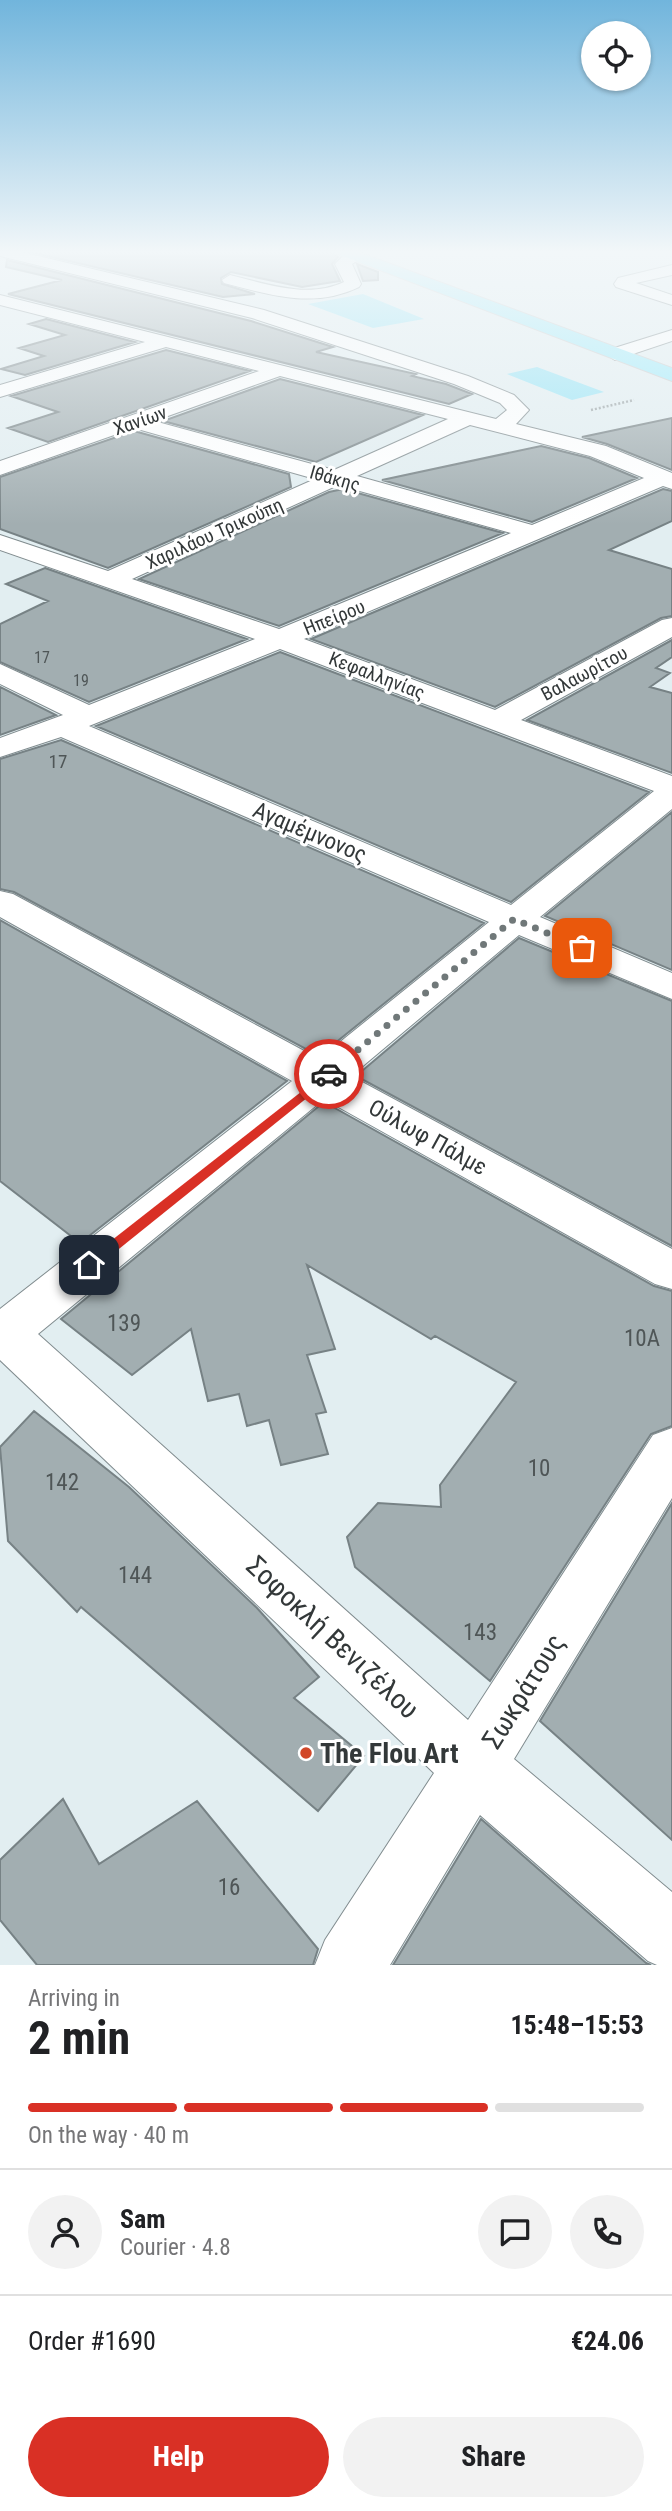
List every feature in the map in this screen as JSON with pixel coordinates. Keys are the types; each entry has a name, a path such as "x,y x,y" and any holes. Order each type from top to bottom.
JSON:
{"main road":[{"path":"583,342 672,376"}],"street":[{"path":"0,391 165,342 598,451 668,480"},
{"path":"347,342 508,399 519,410 502,425"},
{"path":"615,354 652,342"},
{"name":"Χανίων","path":"0,468 280,370"},
{"path":"0,374 30,382"},
{"name":"Χαριλάου Τρικούπη","path":"111,579 471,417"},
{"name":"Ιθάκης","path":"135,422 536,533"},
{"name":"Ηπείρου","path":"0,748 280,639 668,480"},
{"name":"Κεφαλληνίας","path":"0,542 280,639 672,787"},
{"name":"Βαλαωρίτου","path":"496,720 672,626"},
{"path":"0,673 88,716 62,726"},
{"name":"Αγαμέμνονος","path":"62,726 672,987"},
{"path":"1,1333 322,1080 514,919 672,793"},
{"name":"Ούλωφ Πάλμε","path":"0,902 672,1271"},
{"name":"Σοφοκλή Βενιζέλου","path":"1,1333 475,1768 672,1937"},
{"name":"Σωκράτους","path":"350,1965 672,1451"}],"shaded area":[{"path":"537,367 604,392 572,400 507,374"}],"building":[{"path":"41,342 135,342 25,375 1,369 44,356 19,348"},
{"path":"199,342 316,342 333,347 316,352 416,374 412,376 446,384 472,394 449,404"},
{"path":"166,350 250,371 48,442 8,428 58,412 11,396"},
{"path":"280,379 423,415 316,462 163,421"},
{"path":"672,418 672,470 582,437"},
{"path":"134,431 289,474 291,487 108,568 0,529 0,477"},
{"path":"541,446 589,458 637,478 532,522 382,480"},
{"path":"343,489 503,533 279,626 139,579 329,492"},
{"path":"663,489 672,491 672,521 609,550 672,569 672,616 661,618 495,707 311,639"},
{"path":"45,568 247,639 89,702 0,662 0,624 48,601 6,584"},
{"path":"672,640 672,657 656,668 670,673 650,687 672,693 672,773 527,720"},
{"path":"280,652 649,792 511,902 96,726"},
{"path":"0,687 56,715 0,735"},
{"path":"61,740 484,923 319,1056 14,892 0,889 0,759"},
{"path":"672,812 672,970 545,916"},
{"path":"0,920 287,1081 80,1243 0,1181"},
{"path":"519,938 672,1001 672,1246 356,1076"},
{"path":"324,1102 654,1286 672,1291 672,1426 651,1434 490,1681 355,1567 347,1537 378,1503 441,1507 440,1485 516,1382 435,1336 431,1339 307,1265 335,1349 307,1355 326,1412 316,1414 328,1454 281,1465 269,1420 247,1426 239,1394 208,1401 191,1329 132,1375 61,1319"},
{"path":"34,1411 129,1487 257,1608 319,1677 294,1698 364,1756 318,1811 81,1607 77,1612 8,1541 0,1447"},
{"path":"672,1503 672,1840 540,1721"},
{"path":"63,1799 99,1864 197,1801 318,1949 313,1965 37,1965 0,1920 0,1860"},
{"path":"481,1819 646,1963 651,1965 393,1965"}],"way so far":[{"path":"329,1074 514,919 582,948"}],"place":[{"name":"The Flou Art","path":"306,1753"}],"route":[{"path":"89,1265 329,1074"}]}
